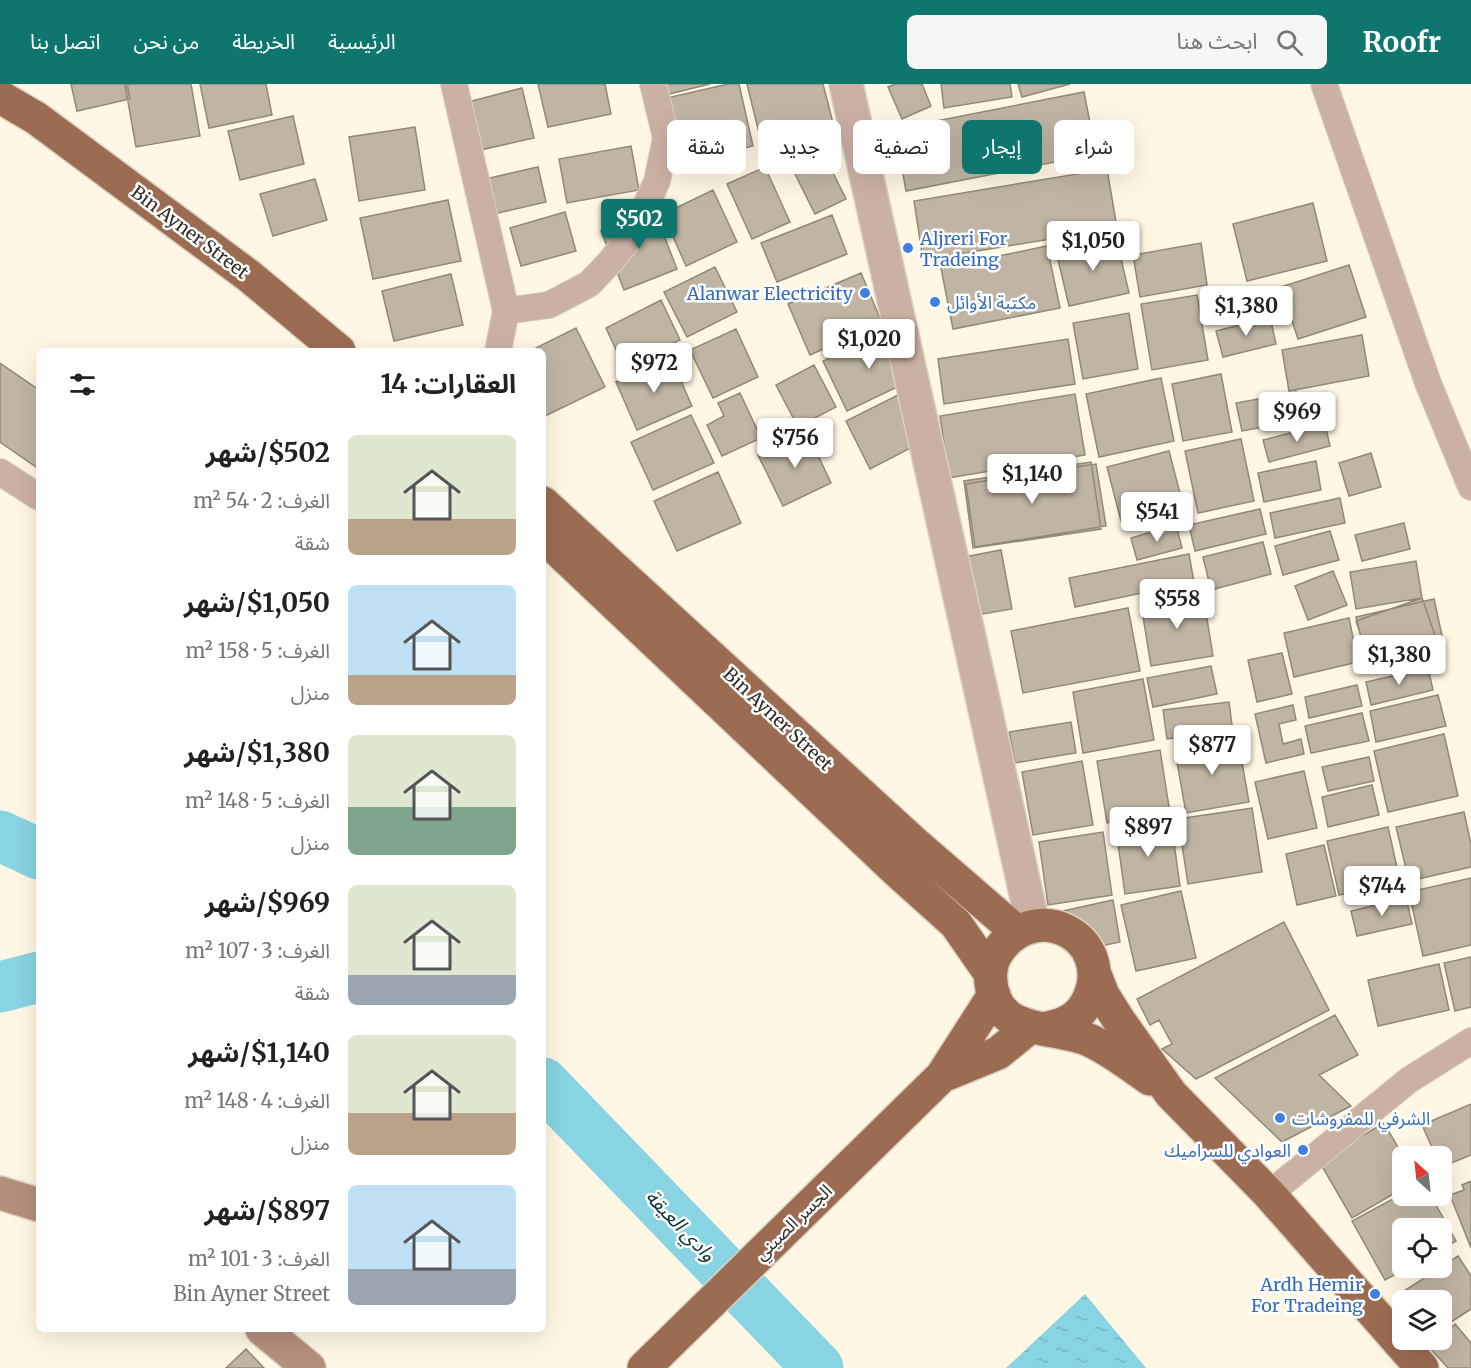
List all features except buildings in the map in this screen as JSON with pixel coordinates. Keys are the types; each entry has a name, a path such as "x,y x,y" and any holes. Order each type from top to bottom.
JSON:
{"highway":[{"name":"Bin Ayner Street","path":"8,93 36,118 249,276 335,348"},
{"name":"Bin Ayner Street","path":"546,506 912,842 1025,929"},
{"name":"Bin Ayner Street","path":"546,539 888,863 956,924 992,984"},
{"path":"1171,1094 1113,1052 1087,1039 1036,1028 1010,1018 999,1006 992,984 994,956 1004,942 1025,929 1050,925 1067,931 1080,941 1090,955 1103,995 1171,1094 1269,1194 1422,1368"},
{"path":"942,1076 998,1053 1036,1028 1060,1026 1075,1018 1086,1005 1093,989 1094,972"},
{"path":"942,1076 992,984"},
{"name":"الجسر الصيني","path":"644,1368 942,1076"}],"main road":[{"path":"0,1193 36,1204"},
{"path":"266,1332 309,1368"}],"street":[{"path":"454,84 506,311 499,348"},
{"path":"506,311 549,305 589,284 609,264 633,234 657,181 666,138 653,84"},
{"path":"846,84 1025,929"},
{"path":"1324,84 1428,384 1471,487"},
{"path":"0,472 36,495"},
{"path":"1269,1194 1409,1080 1471,1041"}],"water":[{"path":"1085,1294 1146,1368 1006,1368"}],"waterway":[{"name":"وادي العيقة","path":"0,836 36,853"},
{"path":"0,987 36,978"},
{"name":"وادي العيقة","path":"546,1086 818,1368"}],"place":[{"name":"Aljreri For Tradeing","path":"908,248"},
{"name":"Alanwar Electricity","path":"865,293"},
{"name":"مكتبة الأوائل","path":"935,302"},
{"name":"الشرفي للمفروشات","path":"1280,1118"},
{"name":"العوادي للسراميك","path":"1303,1150"},
{"name":"Ardh Hemir For Tradeing","path":"1375,1294"}]}
